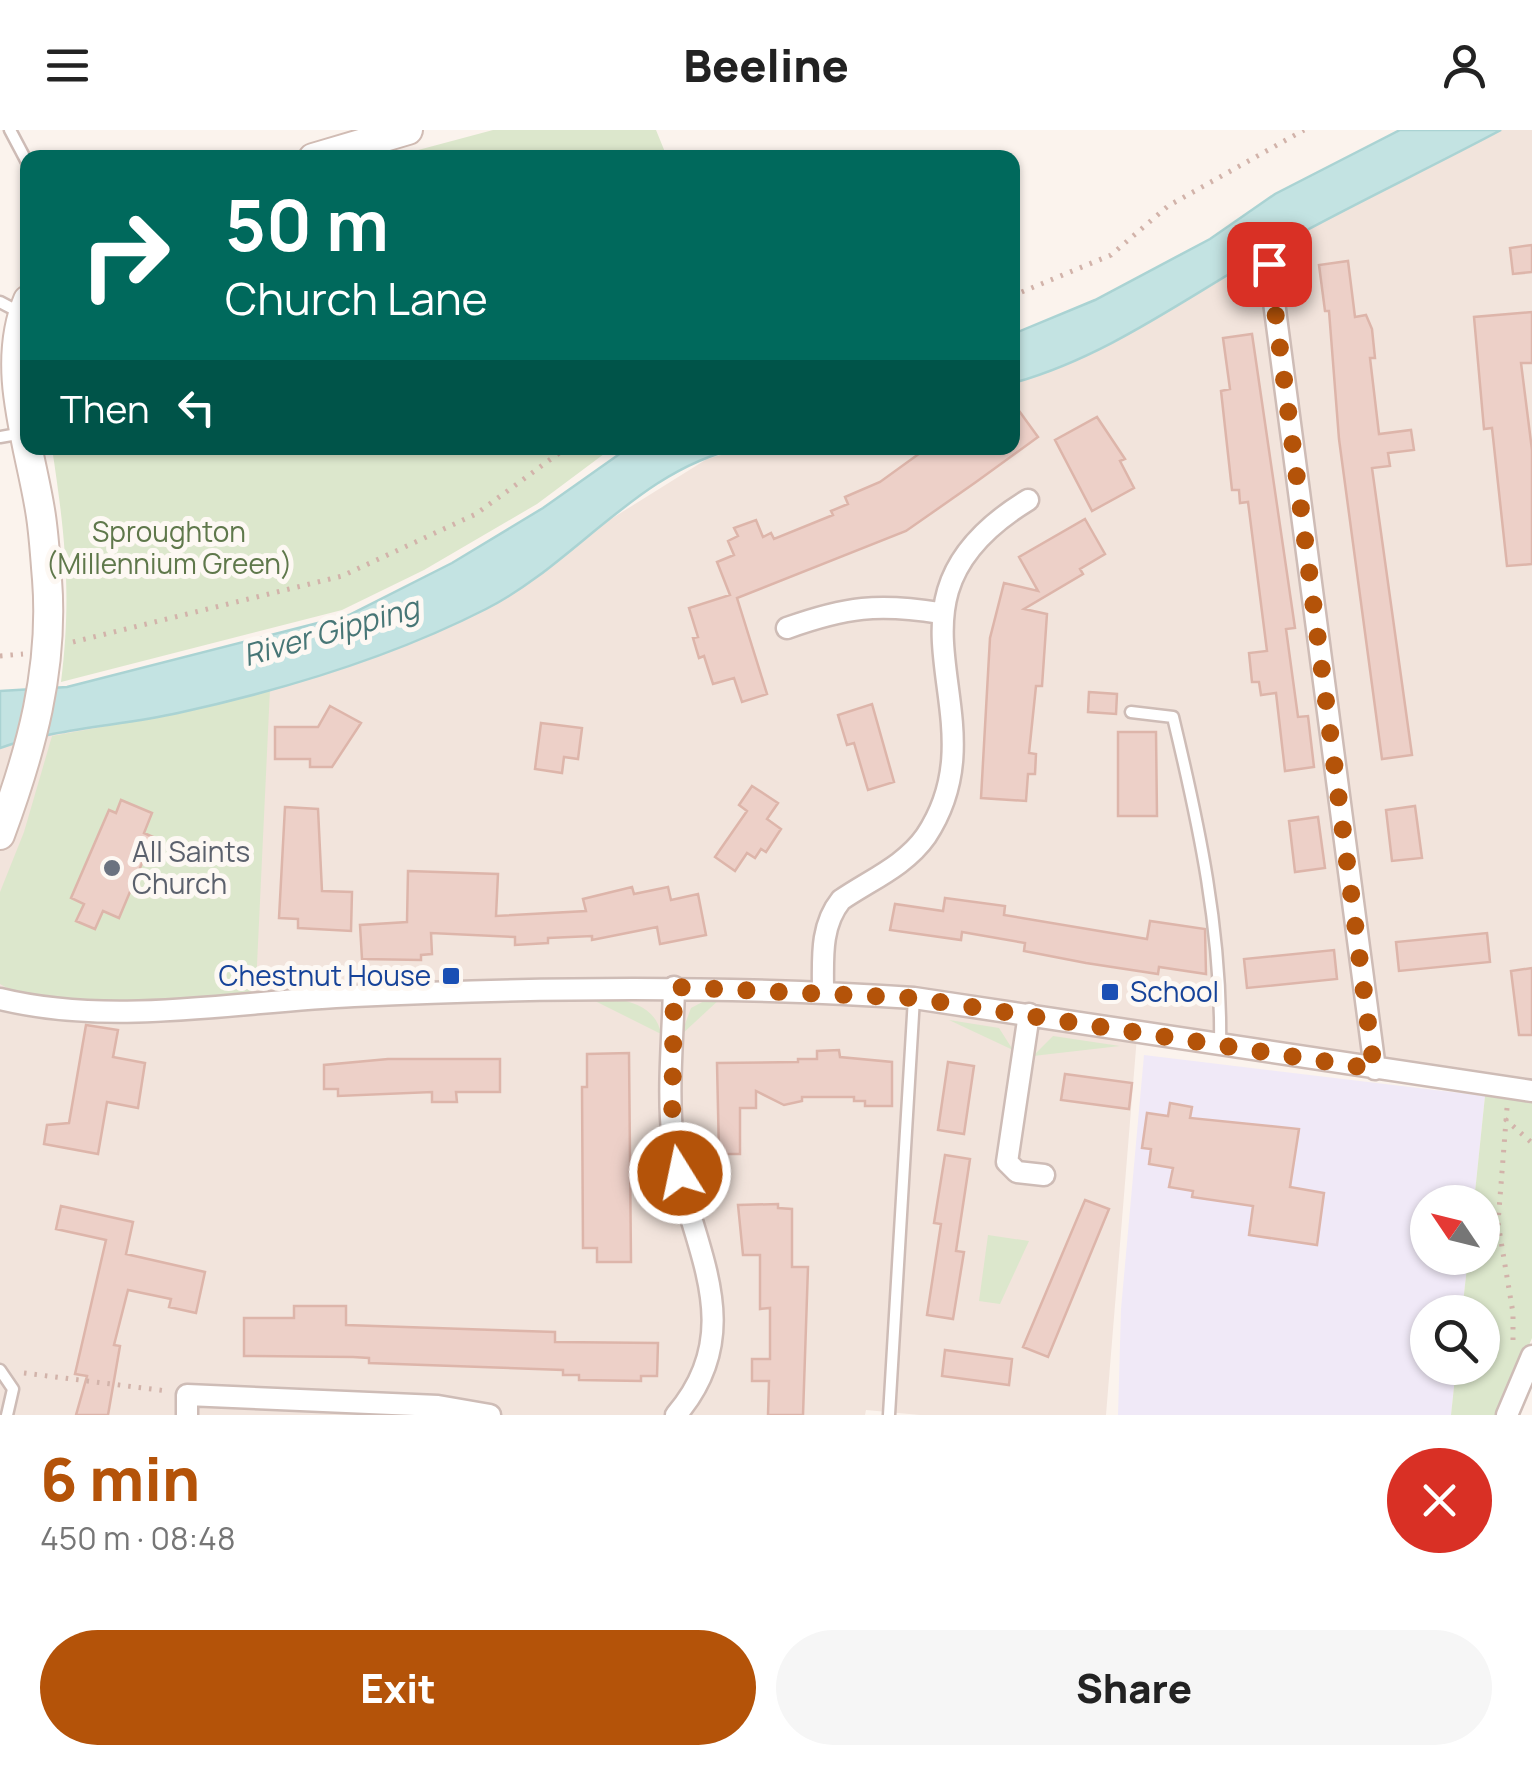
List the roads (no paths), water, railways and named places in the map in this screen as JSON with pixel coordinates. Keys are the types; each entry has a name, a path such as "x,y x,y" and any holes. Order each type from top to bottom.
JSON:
{"street":[{"path":"340,150 408,130"},
{"path":"1269,264 1374,1069"},
{"path":"0,835 25,765 46,663 48,584 40,512 12,435 16,305"},
{"path":"823,991 824,938 833,911 910,854 924,839 944,800 954,728 940,613 951,580 969,550 991,526 1028,500"},
{"path":"787,628 834,611 876,605 940,613"},
{"path":"0,999 99,1012 493,989 674,987 823,991 914,998 1028,1014 1532,1091"},
{"path":"674,987 673,1145 706,1261 713,1320 704,1372 676,1415"},
{"path":"1028,1014 1007,1162 1017,1172 1044,1175"},
{"path":"1506,1415 1522,1358"},
{"path":"187,1405 438,1406 490,1415"}],"lane":[{"path":"1131,712 1173,718 1202,841 1220,962 1220,1045"},
{"path":"890,1415 914,998"},
{"path":"1,1370 13,1389 7,1415"}],"water":[{"path":"1400,130 1501,130 1298,234 1113,342 1020,381 1020,331 1095,300 1210,239 1275,194"},
{"name":"River Gipping","path":"618,455 716,455 669,476 638,497 518,590 412,643 257,694 0,748 0,691 67,687 349,615 452,563 543,508"}],"place":[{"name":"All Saints Church","path":"112,868"},
{"name":"Chestnut House","path":"451,976"},
{"name":"School","path":"1110,992"}],"park label":[{"name":"Sproughton (Millennium Green)","path":"169,548"}]}
